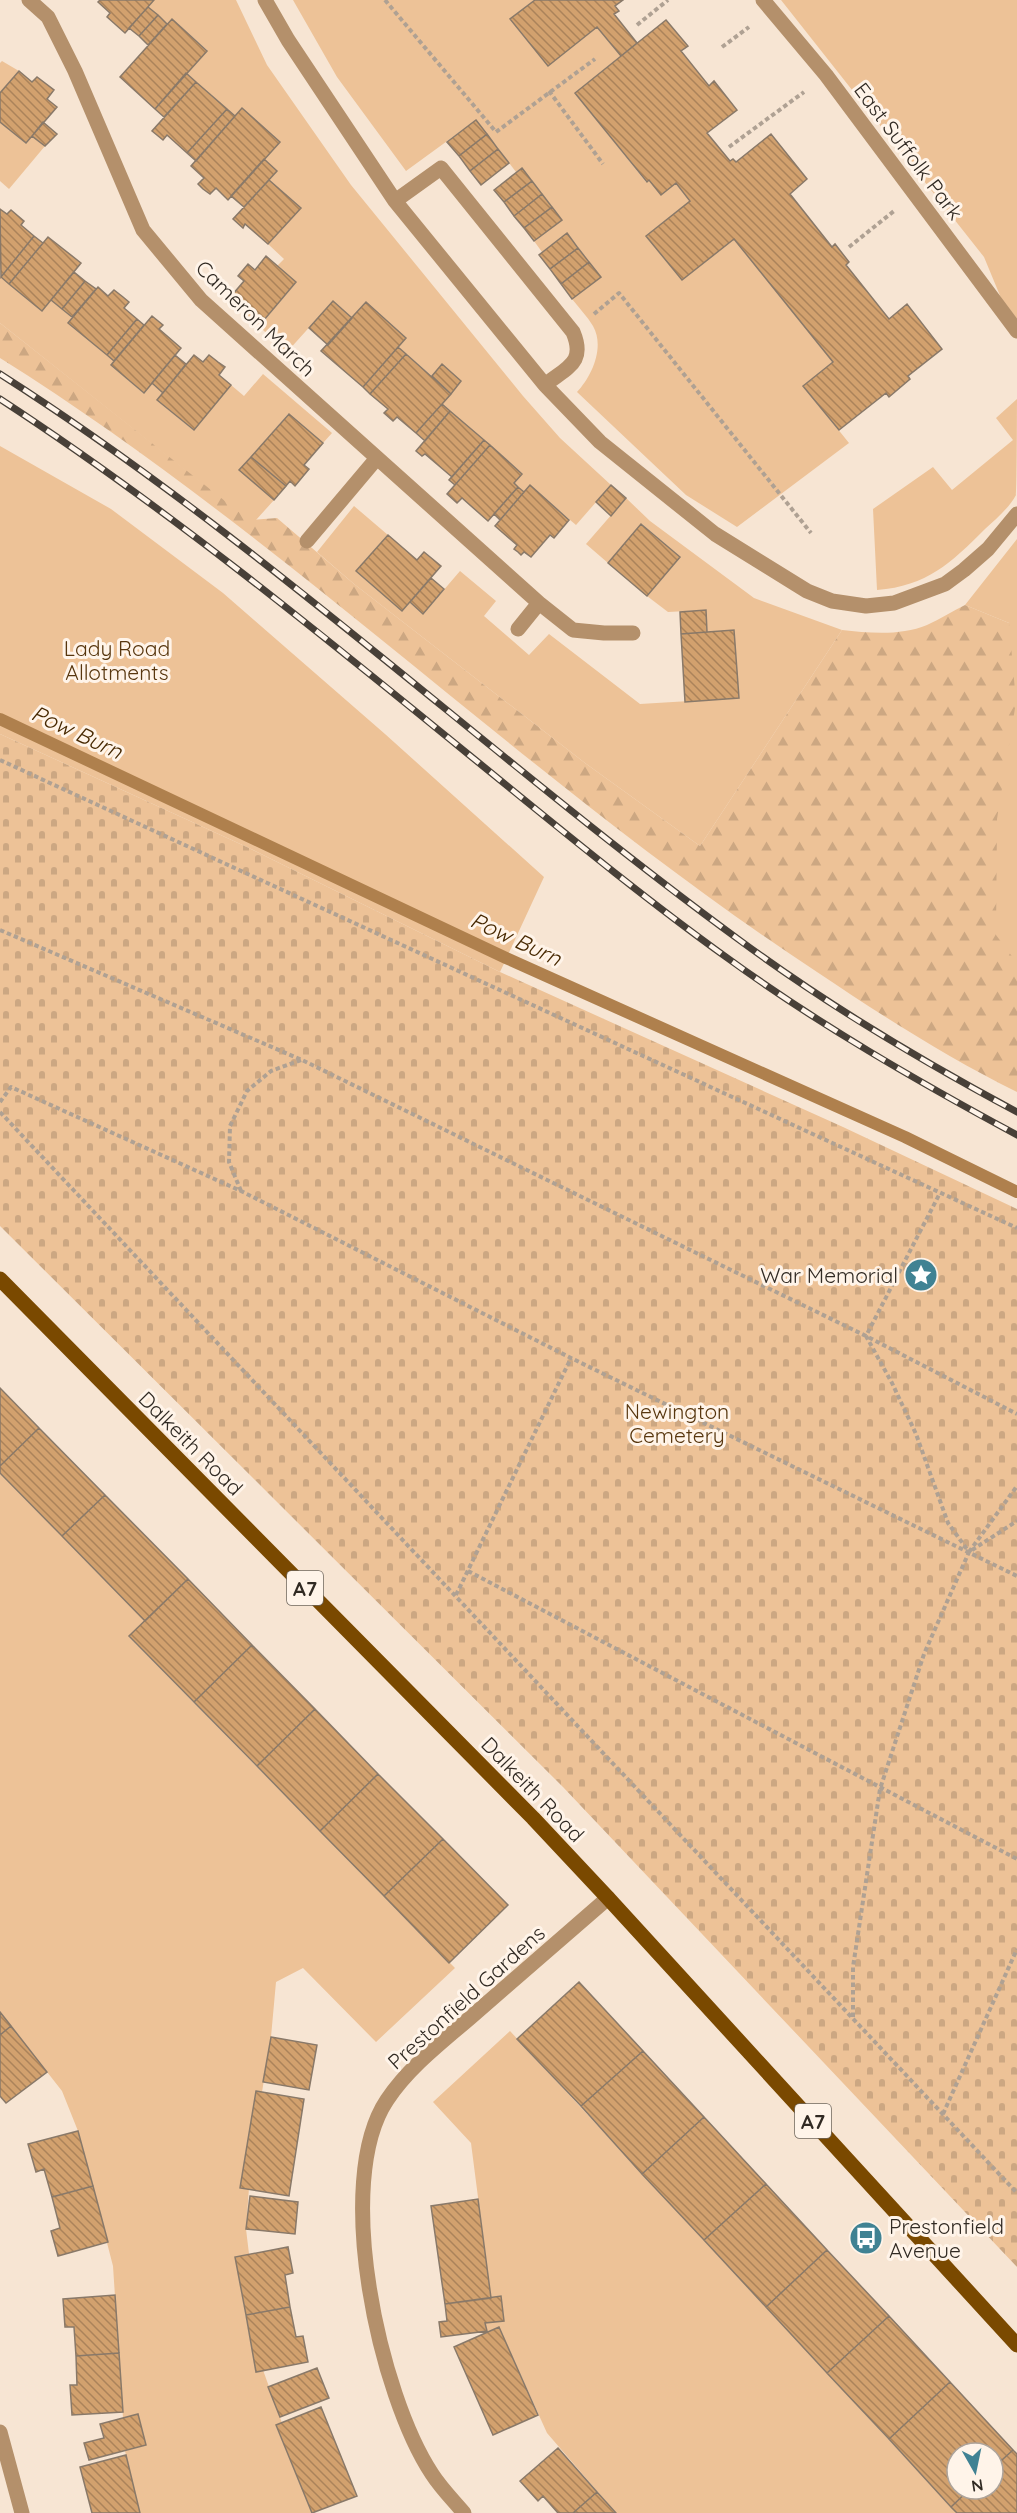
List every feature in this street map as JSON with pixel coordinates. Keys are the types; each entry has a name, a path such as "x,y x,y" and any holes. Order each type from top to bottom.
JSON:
{"main road":[{"name":"Dalkeith Road","path":"0,1279 609,1898 1017,2345"}],"street":[{"name":"Cameron March","path":"29,0 48,17 75,71 143,230 201,300 539,603 573,630 633,633"},
{"path":"264,0 395,201 545,385 600,442 715,534 807,591 832,601 866,606 894,603 945,584 988,549 1017,514"},
{"name":"East Suffolk Park","path":"763,0 826,75 968,263 993,302 1017,331"},
{"path":"395,201 441,168 573,332 579,351 575,360 545,385"},
{"path":"307,541 377,459"},
{"path":"518,629 539,603"},
{"name":"Prestonfield Gardens","path":"464,2513 432,2474 410,2431 384,2358 369,2292 365,2244 363,2171 368,2142 388,2099 422,2061 609,1898"},
{"path":"0,2432 22,2513"}],"path":[{"path":"385,0 496,132 595,59"},
{"path":"637,25 668,0"},
{"path":"729,147 826,75"},
{"path":"549,92 603,164"},
{"path":"849,247 915,194"},
{"path":"619,293 811,533"},
{"path":"0,760 1017,1228"},
{"path":"0,930 302,1060 866,1336 1017,1414"},
{"path":"241,1191 229,1162 230,1126 247,1091 270,1071 302,1060"},
{"path":"0,1102 11,1087 241,1191 571,1358 1017,1576"},
{"path":"0,1112 1017,2193"},
{"path":"866,1336 940,1193"},
{"path":"866,1336 916,1434 948,1523 969,1552"},
{"path":"456,1595 571,1358"},
{"path":"853,2018 853,1967 880,1788 924,1654 969,1552 1017,1486"},
{"path":"969,1552 1017,1521"},
{"path":"468,1571 1017,1859"},
{"path":"943,2114 1017,1949"}],"green space":[{"path":"154,0 236,0 267,65 351,185 523,396 560,438 611,485 576,525 530,486 524,492 514,483 522,474 442,404 461,381 442,364 432,376 398,347 406,338 366,303 352,318 333,301 287,352 229,299 233,294 264,320 296,283 277,266 284,259 268,244 301,208 269,180 277,171 264,159 279,141 242,109 235,116 186,73 207,50 172,19 167,24 148,7"},
{"path":"293,0 535,0 511,19 548,66 597,27 621,56 575,93 646,182 649,180 661,195 676,183 690,201 646,236 734,239 833,362 803,386 849,443 737,527 686,495 577,392 592,370 598,343 593,326 572,299 601,277 567,233 542,252 534,241 562,220 522,168 516,172 476,120 406,171 337,77"},
{"path":"781,0 1017,0 1017,319 1001,298 984,257"},
{"path":"2,61 19,71 0,93 0,63"},
{"path":"0,122 25,143 32,136 45,146 9,189 0,181"},
{"path":"0,276 43,310 51,300 72,317 68,323 114,361 111,365 143,393 152,383 163,393 157,400 193,430 231,385 244,396 263,374 332,433 323,443 288,414 240,470 274,500 256,520 249,521 0,323"},
{"path":"0,323 249,520 277,518 354,584 585,763 700,846 842,630 874,633 907,631 927,625 965,605 1009,623 1016,702 997,819 996,935 1017,963 1017,1092 940,1050 841,988 712,899 610,823 210,504 107,429 0,358"},
{"path":"1017,399 1016,495 1010,504 961,552 937,571 910,584 877,590 873,509 933,467 952,490 1013,440 996,418"},
{"name":"Lady Road Allotments","path":"0,446 111,509 223,593 544,877 500,972 249,848 0,734"},
{"path":"626,498 650,521 754,598 842,630 700,846 585,763 354,584 317,552 354,506 388,535 356,571 402,611 410,602 424,613 460,571 496,601 484,616 529,655 549,634 640,704 739,698 734,631 707,632 706,610 668,612 647,596 680,557 642,524 608,563 586,544"},
{"path":"1017,539 1017,1052 960,1019 1009,623 965,605"},
{"name":"Newington Cemetery","path":"0,734 249,848 500,972 843,1127 1017,1209 1017,2267 563,1787 0,1226"},
{"path":"0,1473 145,1621 129,1637 455,1968 376,2042 303,1968 276,1982 271,2037 262,2092 256,2091 246,2229 249,2254 235,2257 256,2372 263,2370 282,2423 276,2426 312,2513 140,2513 125,2451 146,2445 138,2414 123,2418 113,2266 78,2131 62,2091 0,2012"},
{"path":"510,2031 957,2513 616,2513 547,2433 499,2327 487,2332 485,2323 504,2320 501,2296 491,2298 471,2143 433,2102"}],"building":[{"path":"100,0 154,0 125,33 107,17 110,13 98,2"},
{"path":"535,0 623,0 615,6 619,11 614,14 637,43 621,56 597,27 548,66 510,19"},
{"path":"148,7 158,15 139,36 129,28"},
{"path":"158,15 167,24 148,45 139,36"},
{"path":"172,19 207,51 155,109 120,77"},
{"path":"666,20 688,46 681,51 709,86 714,81 737,110 707,133 730,161 733,159 736,162 771,134 807,179 790,194 832,247 835,244 849,262 846,265 889,319 907,304 942,349 908,376 910,379 889,397 886,393 839,430 803,386 833,362 734,239 682,280 646,236 690,201 676,183 661,195 649,180 647,182 575,93"},
{"path":"19,71 32,82 37,77 54,90 47,99 57,107 26,143 0,122 0,93"},
{"path":"186,73 196,82 164,117 155,109"},
{"path":"196,82 227,109 187,153 167,135 163,140 152,131"},
{"path":"242,108 280,142 228,200 216,188 210,194 203,189 198,184 204,178 191,166"},
{"path":"227,109 235,116 196,161 187,153"},
{"path":"476,120 487,134 459,156 447,142"},
{"path":"43,122 57,134 45,146 32,136"},
{"path":"487,134 498,149 470,171 459,156"},
{"path":"498,149 509,163 481,185 470,171"},
{"path":"264,159 277,171 244,207 231,196"},
{"path":"522,168 532,181 504,202 494,190"},
{"path":"269,180 301,208 268,244 245,224 243,228 233,219"},
{"path":"532,181 542,194 514,216 504,202"},
{"path":"542,194 552,207 524,228 514,216"},
{"path":"552,207 562,220 534,241 524,228"},
{"path":"0,209 7,214 11,210 24,221 21,225 34,236 1,277"},
{"path":"567,233 578,248 550,269 539,255"},
{"path":"34,236 43,243 9,284 1,277"},
{"path":"48,237 81,263 42,311 9,284"},
{"path":"578,248 589,262 561,284 550,269"},
{"path":"266,256 296,282 264,320 233,294 244,281 238,276 248,264 255,270"},
{"path":"589,262 601,277 572,299 561,284"},
{"path":"74,272 85,281 62,309 51,300"},
{"path":"85,281 96,289 72,317 62,309"},
{"path":"98,287 108,296 114,290 123,297 129,302 124,308 137,319 107,355 68,323"},
{"path":"333,301 352,318 328,345 309,328"},
{"path":"366,302 406,338 363,387 321,351"},
{"path":"152,316 163,325 159,329 181,348 144,393 111,365"},
{"path":"137,319 144,325 114,361 107,355"},
{"path":"398,347 406,354 370,394 363,387"},
{"path":"406,354 451,394 416,433 397,417 393,421 384,413 388,409 370,394"},
{"path":"175,355 186,364 163,393 152,383"},
{"path":"194,355 203,362 209,355 225,367 219,375 231,385 194,430 157,400"},
{"path":"442,364 461,381 451,394 432,376"},
{"path":"442,404 450,411 425,441 416,433"},
{"path":"450,411 484,440 452,477 425,454 422,456 416,451"},
{"path":"289,414 323,443 304,465 309,469 295,486 290,481 286,486 251,457"},
{"path":"484,440 490,445 455,485 449,480"},
{"path":"490,445 522,474 514,483 518,487 488,521 462,498 457,503 447,494"},
{"path":"251,457 286,486 274,500 239,470"},
{"path":"530,485 569,520 554,538 550,535 531,557 524,552 521,555 514,549 517,545 495,526"},
{"path":"611,485 626,498 611,516 596,502"},
{"path":"518,487 524,492 500,520 494,514"},
{"path":"641,524 680,557 647,596 608,563"},
{"path":"388,535 417,560 424,552 441,566 402,611 356,571"},
{"path":"431,578 444,589 423,614 410,602"},
{"path":"706,610 707,632 681,634 680,612"},
{"path":"734,630 739,698 685,702 681,634"},
{"path":"0,1388 39,1428 0,1466"},
{"path":"39,1428 105,1495 62,1536 0,1473 0,1466"},
{"path":"105,1495 188,1579 145,1621 62,1536"},
{"path":"188,1579 252,1645 194,1702 129,1636"},
{"path":"252,1645 315,1709 257,1766 194,1702"},
{"path":"315,1709 378,1774 320,1831 257,1766"},
{"path":"378,1774 443,1839 384,1896 320,1831"},
{"path":"443,1839 508,1905 449,1963 384,1896"},
{"path":"579,1982 643,2051 581,2106 517,2039"},
{"path":"0,2012 11,2026 0,2035"},
{"path":"11,2026 47,2072 6,2103 0,2096 0,2035"},
{"path":"271,2037 317,2045 309,2090 263,2082"},
{"path":"643,2051 704,2117 642,2174 581,2106"},
{"path":"256,2091 304,2099 289,2196 240,2188"},
{"path":"704,2117 766,2184 704,2240 642,2174"},
{"path":"78,2131 93,2186 52,2197 44,2169 36,2172 28,2144"},
{"path":"766,2184 827,2250 766,2307 704,2240"},
{"path":"93,2186 108,2242 58,2256 51,2231 60,2228 52,2197"},
{"path":"250,2196 298,2202 295,2234 246,2229"},
{"path":"478,2199 491,2298 445,2304 431,2206"},
{"path":"288,2247 293,2273 285,2275 290,2307 246,2315 235,2257"},
{"path":"827,2250 889,2316 827,2373 766,2307"},
{"path":"115,2295 119,2353 76,2356 74,2327 65,2327 63,2299"},
{"path":"501,2296 504,2321 485,2323 487,2331 441,2337 439,2322 447,2321 445,2304"},
{"path":"290,2307 296,2337 303,2336 308,2362 256,2372 246,2315"},
{"path":"889,2316 950,2382 889,2439 827,2373"},
{"path":"499,2327 538,2415 493,2435 454,2347"},
{"path":"119,2353 123,2412 72,2415 70,2385 77,2385 76,2356"},
{"path":"317,2368 329,2398 280,2417 268,2387"},
{"path":"950,2382 1005,2441 945,2441 945,2500 889,2439"},
{"path":"321,2407 357,2496 312,2513 276,2425"},
{"path":"138,2414 146,2445 89,2460 84,2443 104,2438 100,2424"},
{"path":"1005,2441 1013,2450 1005,2457"},
{"path":"558,2448 597,2492 573,2513 558,2513 543,2496 538,2501 520,2481"},
{"path":"1013,2450 1017,2454 1017,2513 957,2513 951,2507 957,2501 1005,2501 1005,2457"},
{"path":"126,2455 140,2513 92,2513 80,2467"},
{"path":"597,2492 616,2513 573,2513"},
{"path":"946,2501 957,2501 951,2507"}],"waterway":[{"name":"Pow Burn","path":"0,719 506,958 905,1137 1017,1192"}],"railway":[{"path":"0,374 97,439 191,507 374,650 645,869 771,963 874,1030 1017,1112"},
{"path":"0,399 121,482 238,570 660,908 726,957 868,1051 1017,1135"}],"place":[{"name":"War Memorial","path":"921,1275"},
{"name":"Prestonfield Avenue","path":"866,2238"}]}
